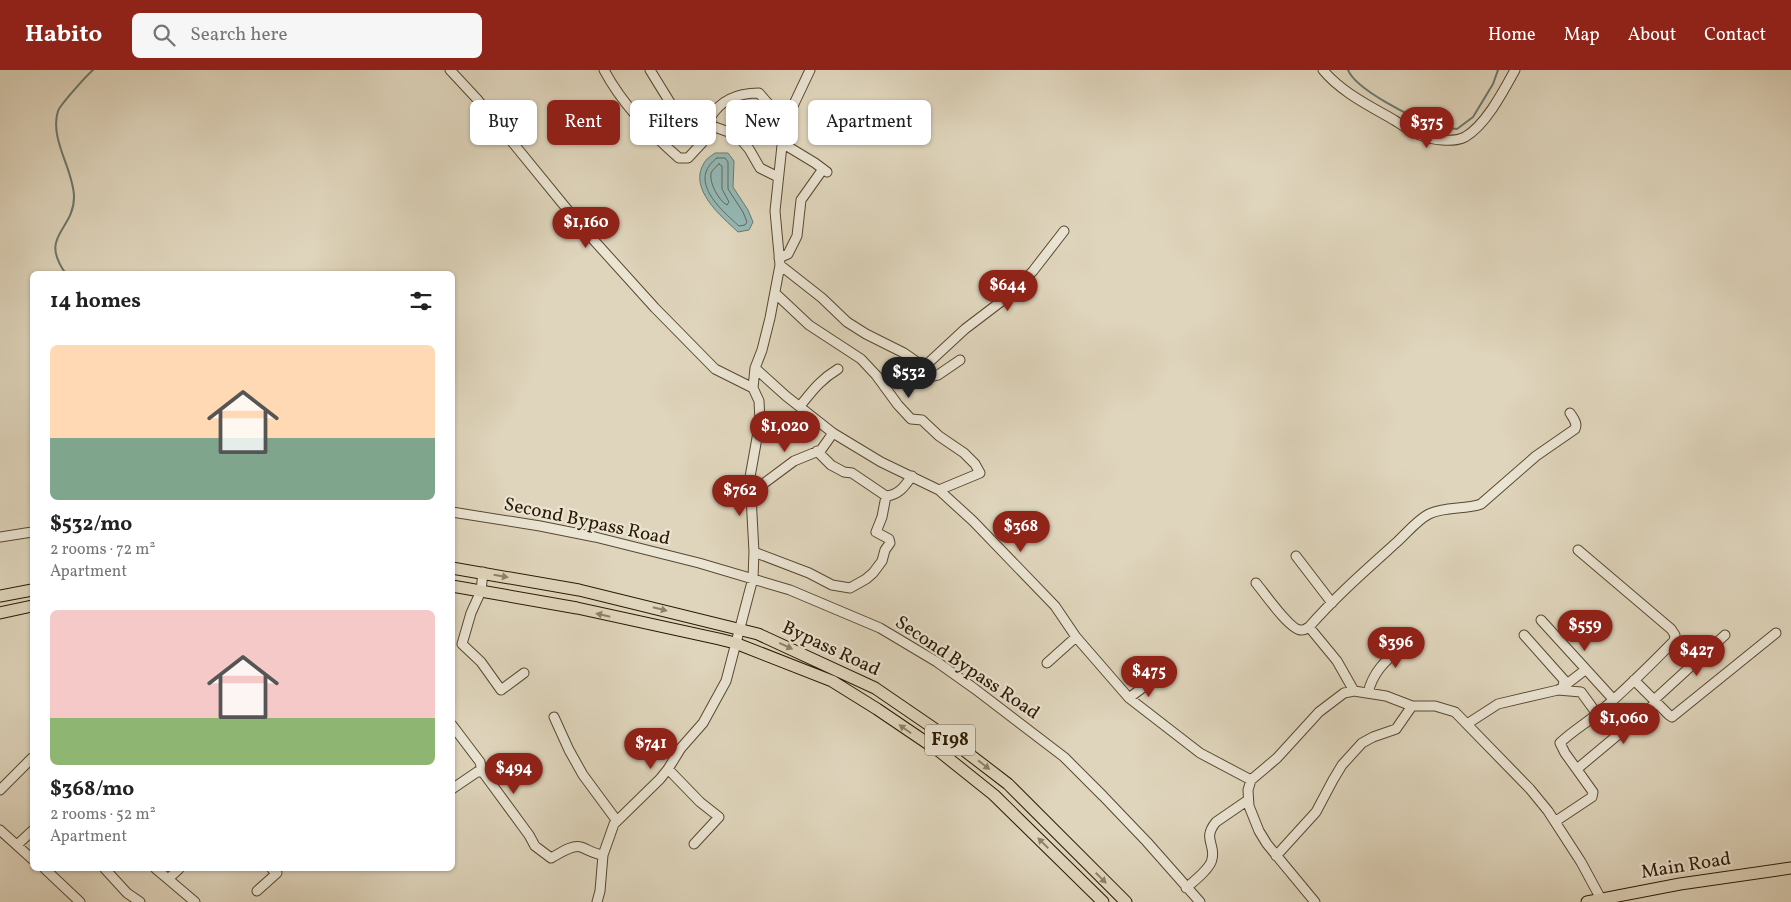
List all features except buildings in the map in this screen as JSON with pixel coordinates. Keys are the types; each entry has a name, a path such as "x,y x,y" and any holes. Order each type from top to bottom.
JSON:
{"main road":[{"name":"Bypass Road","path":"455,568 578,590 758,634 875,688 948,738 1008,784 1125,902"},
{"name":"Bypass Road","path":"455,587 577,608 735,643 832,681 877,709 939,752 994,795 1103,902"},
{"path":"0,596 30,590"},
{"path":"0,613 30,606"},
{"path":"939,752 948,738"},
{"name":"Main Road","path":"1587,902 1671,886 1791,868"}],"street":[{"path":"450,70 477,99 580,225 656,308 715,368 752,388 759,401 760,421 750,477 754,552 753,578 726,681 703,723 681,748 668,769 614,824 603,855 600,891 597,902"},
{"path":"604,70 613,87 630,108"},
{"path":"650,70 668,100"},
{"path":"796,100 810,70"},
{"path":"1323,70 1329,78 1358,98 1421,136 1446,140 1465,137 1483,121 1498,100 1515,70"},
{"path":"716,110 726,100 745,93 759,93 765,100"},
{"path":"716,127 737,135 749,149 760,168 778,177"},
{"path":"666,145 679,158 688,158 700,145"},
{"path":"752,388 755,368 768,326 779,262 775,211 782,145"},
{"path":"779,262 788,254 797,236 801,200 825,171 785,145"},
{"path":"924,366 965,328 1011,294 1033,271 1064,231"},
{"path":"779,262 847,322 904,353 924,366 933,376 938,375 960,360"},
{"path":"775,293 809,325 860,359 876,375 911,419 922,420 939,436 964,453 980,473 939,490"},
{"path":"755,368 833,433 881,462 939,490 973,520 1055,606 1076,637 1130,698 1200,753 1252,780"},
{"path":"800,406 816,385 838,369"},
{"path":"1256,583 1285,619 1297,629 1302,630 1309,627 1374,562 1429,514 1460,506 1473,507 1481,504 1536,456 1575,429 1575,421 1570,412"},
{"path":"750,490 763,484 794,461 821,450 833,433"},
{"path":"817,451 844,472 852,473 886,496 901,490 912,476"},
{"path":"754,552 809,573 832,585 850,588 873,573 882,561 885,550 890,543 889,539 876,532 882,517 886,496"},
{"name":"Second Bypass Road","path":"455,513 595,537 699,563 790,590 880,628 937,662 1064,757 1147,842 1200,902"},
{"path":"0,537 30,532"},
{"path":"1556,821 1592,797 1594,792 1560,743 1597,714 1634,680 1674,642 1675,635 1671,629 1578,550"},
{"path":"1296,556 1332,603"},
{"path":"483,572 481,592 471,613 462,644 480,662 501,690 524,673"},
{"path":"1541,620 1613,699"},
{"path":"1309,627 1334,656 1354,691"},
{"path":"1634,680 1672,717 1677,715 1776,633"},
{"path":"1524,635 1564,680 1561,688"},
{"path":"1576,768 1655,701 1725,635"},
{"path":"1047,663 1076,637"},
{"path":"1368,693 1370,683 1376,671 1411,638"},
{"path":"1468,724 1498,704 1561,688 1585,670"},
{"path":"1130,698 1154,679"},
{"path":"1561,688 1581,692 1597,714"},
{"path":"1315,902 1276,856 1259,831 1248,800 1248,790 1252,780 1277,758 1319,712 1344,693 1354,691 1386,696 1412,706 1435,706 1447,708 1455,712 1530,789 1556,821 1582,862 1601,899"},
{"path":"1276,856 1316,812 1342,765 1362,743 1396,729 1412,706"},
{"path":"554,717 569,750 583,774 617,822"},
{"path":"455,729 480,762 482,771 530,835 535,846 551,858 572,846 579,846 594,854 603,855"},
{"path":"0,790 30,760"},
{"path":"668,769 700,802 719,817 694,844"},
{"path":"455,787 477,772 482,771"},
{"path":"1186,888 1210,865 1212,859 1209,833 1212,827 1216,822 1248,800"},
{"path":"17,845 30,833"},
{"path":"1,834 30,857"},
{"path":"46,871 80,902"},
{"path":"107,871 128,893 140,902"},
{"path":"158,871 195,902"},
{"path":"168,879 176,871"},
{"path":"257,891 277,874 274,871"}],"water":[{"path":"715,153 728,153 734,161 733,187 748,210 753,222 749,230 738,232 716,210 703,192 700,173 705,162"}],"waterway":[{"path":"64,271 58,261 55,250 56,241 69,218 73,208 74,197 70,176 59,143 56,122 60,108 93,70"},
{"path":"1348,70 1353,78 1362,86 1400,110 1434,125 1457,129 1473,117 1493,84 1498,70"}]}
